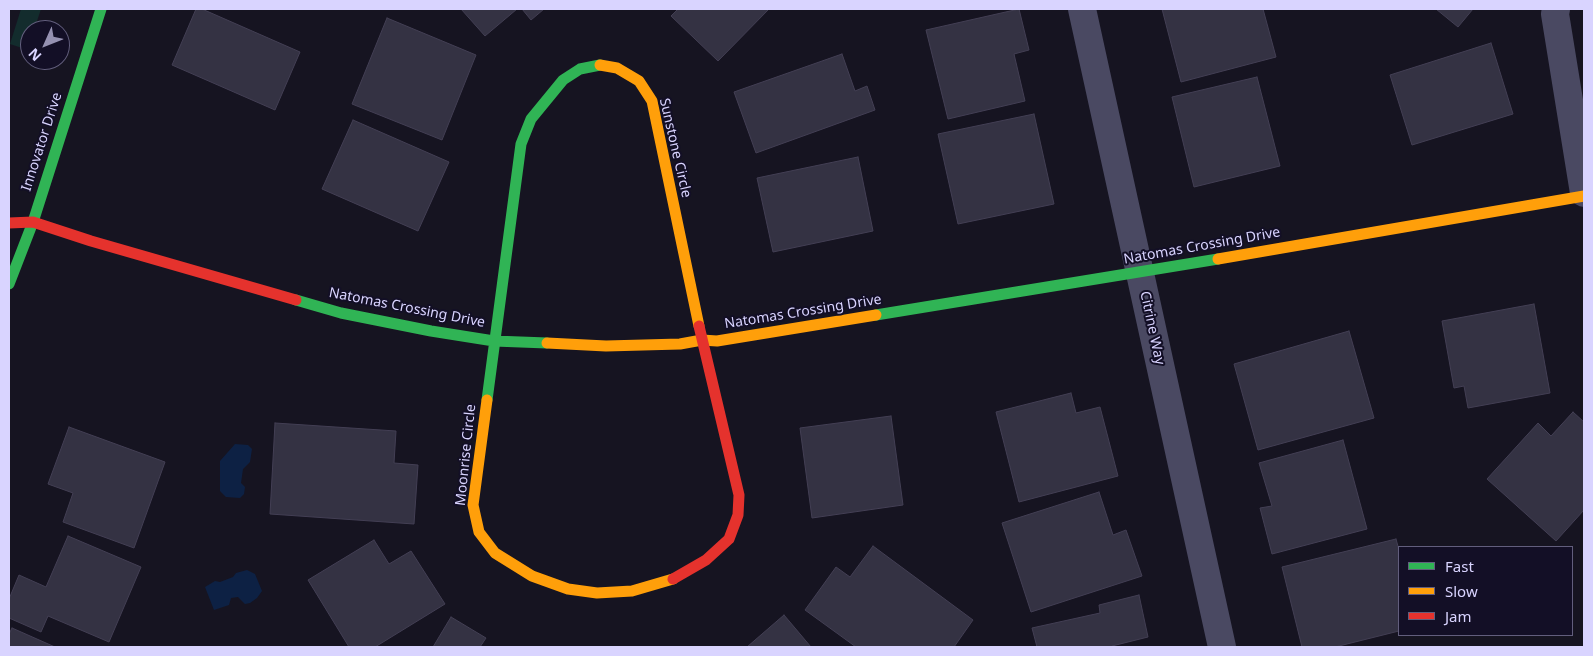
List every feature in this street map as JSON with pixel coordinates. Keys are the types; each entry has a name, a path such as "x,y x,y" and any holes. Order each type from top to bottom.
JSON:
{"street":[{"name":"Innovator Drive","path":"9,284 33,222 101,9"},
{"name":"Citrine Way","path":"1082,9 1222,647"},
{"path":"1556,9 1554,14 1584,194"},
{"name":"Sunstone Circle","path":"494,341 521,144 532,119 563,80 580,69 600,65 617,68 639,82 652,101 702,340"},
{"name":"Natomas Crossing Drive","path":"9,223 33,222 91,241 341,313 431,331 494,341 606,346 680,344 702,340 717,341 1140,272 1584,194"},
{"name":"Natomas Crossing Drive","path":"21,212 33,222"},
{"name":"Moonrise Circle","path":"494,341 473,505 479,532 496,553 532,576 568,589 597,593 632,591 669,581 706,560 729,539 738,515 739,495 702,340"}],"green space":[{"path":"21,9 41,9 37,20 20,20 20,47 10,44"}],"water":[{"path":"235,444 248,445 252,449 250,462 243,469 241,483 245,487 244,494 240,498 226,497 220,491 220,461"},
{"path":"247,570 255,574 262,591 257,598 245,604 238,597 231,598 229,605 214,610 205,587 215,581 220,582 233,577 236,573"}],"building":[{"path":"196,9 202,9 300,52 275,110 172,65"},
{"path":"461,9 517,9 485,36"},
{"path":"522,9 544,9 531,20"},
{"path":"678,9 769,9 718,61 671,16"},
{"path":"1019,9 1029,50 1014,54 1025,101 948,119 926,30"},
{"path":"1162,9 1263,9 1276,57 1181,82"},
{"path":"1436,9 1473,9 1458,27"},
{"path":"387,18 476,55 442,140 352,104"},
{"path":"1491,43 1513,114 1412,145 1390,75"},
{"path":"842,54 855,91 867,86 875,110 756,153 734,92"},
{"path":"1257,77 1280,166 1194,187 1172,97"},
{"path":"1034,114 1054,204 958,224 938,134"},
{"path":"353,120 449,162 418,231 322,189"},
{"path":"858,157 873,231 773,252 757,178"},
{"path":"1534,304 1550,393 1468,408 1464,386 1454,388 1442,321"},
{"path":"1349,331 1374,418 1258,450 1234,364"},
{"path":"1071,393 1076,413 1100,407 1118,476 1019,502 996,412"},
{"path":"1573,412 1584,422 1584,510 1556,541 1487,479 1538,423 1551,436"},
{"path":"891,416 903,505 812,518 800,428"},
{"path":"275,423 396,431 394,463 418,465 414,524 270,514"},
{"path":"69,427 165,462 134,548 63,522 73,493 48,484"},
{"path":"1343,440 1367,529 1272,554 1260,508 1272,506 1259,463"},
{"path":"1099,492 1113,535 1126,530 1142,576 1031,612 1002,523"},
{"path":"68,536 141,567 109,642 48,616 41,632 9,618 9,599 19,575 46,587"},
{"path":"1396,539 1398,546 1398,631 1335,647 1302,647 1282,567"},
{"path":"374,540 389,564 411,551 445,604 375,647 349,647 308,580"},
{"path":"873,546 973,620 954,647 856,647 805,610 836,567 850,577"},
{"path":"1139,595 1148,637 1112,647 1037,647 1032,628 1100,613 1099,605"},
{"path":"784,615 811,647 747,647"},
{"path":"451,617 486,638 480,647 433,647"},
{"path":"12,628 55,647 9,647 9,634"}],"traffic: fast":[{"path":"9,284 33,222 101,9"},
{"path":"487,400 521,144 531,119 563,80 580,69 600,65"},
{"path":"876,315 1218,259"},
{"path":"296,300 341,313 431,331 494,341 547,343"}],"traffic: slow":[{"path":"600,65 617,68 639,81 652,101 699,326"},
{"path":"1218,259 1584,196"},
{"path":"547,343 606,346 680,344 702,340 717,341 876,315"},
{"path":"487,400 473,505 479,532 495,553 532,576 568,589 597,593 632,591 673,579"}],"traffic: jam":[{"path":"9,223 33,222 91,241 296,300"},
{"path":"673,579 706,560 729,539 738,515 739,495 699,326"}]}
